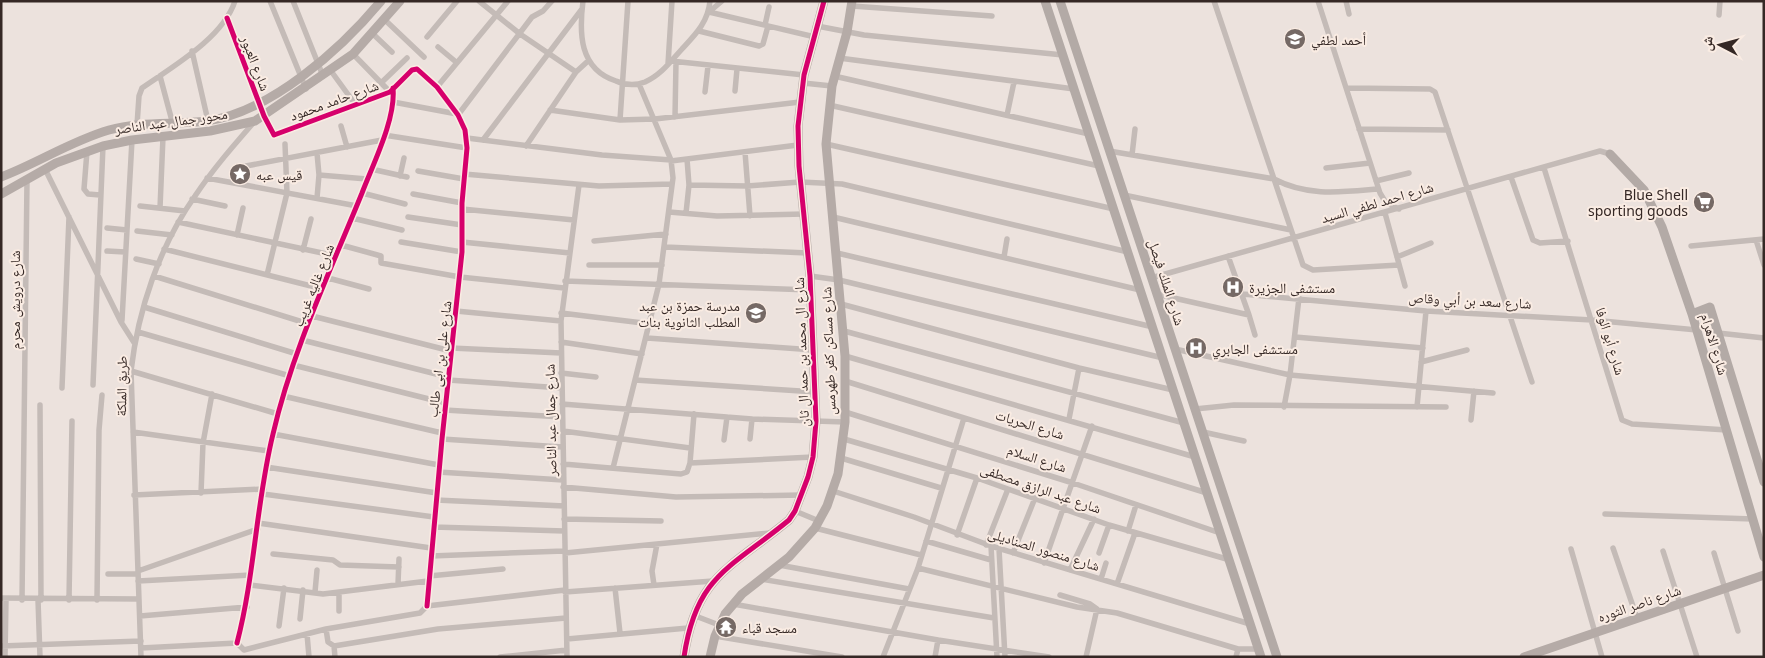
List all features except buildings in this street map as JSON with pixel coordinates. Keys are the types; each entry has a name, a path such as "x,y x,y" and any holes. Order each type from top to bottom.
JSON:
{"main road":[{"name":"شارع الملك فيصل","path":"1045,1 1260,653"},
{"name":"شارع الملك فيصل","path":"1060,1 1277,657"},
{"path":"1052,22 1061,20 1064,15"},
{"path":"1059,43 1063,36 1072,37"},
{"name":"شارع الاهرام","path":"1610,154 1648,195 1666,237 1697,330 1764,557"},
{"name":"شارع الاهرام","path":"1692,314 1710,307 1764,482"},
{"path":"1236,583 1246,584 1252,579"},
{"path":"1244,606 1252,601 1260,604"}],"street":[{"path":"138,125 140,92 192,52 227,18 235,1"},
{"path":"270,1 306,89"},
{"path":"293,1 318,62 355,104"},
{"name":"محور جمال عبد الناصر","path":"1,177 84,139 109,130 138,125 208,121 260,105 346,40 381,1"},
{"name":"محور جمال عبد الناصر","path":"1,194 45,169 103,146 132,140 210,131 260,118 306,89 353,54 374,34 400,1"},
{"path":"427,37 458,1"},
{"path":"478,1 520,34 576,72"},
{"path":"436,87 508,1"},
{"path":"393,102 458,115 532,17 543,11 552,1"},
{"path":"583,1 581,38 588,61 603,75 622,84 639,84 654,77 672,62 699,31 709,12 722,1"},
{"path":"620,120 628,1"},
{"path":"672,1 672,62 675,117"},
{"path":"709,12 710,1"},
{"name":"شارع ال محمد بن حمد ال ثان","path":"684,657 692,615 713,581 770,533 789,520 802,495 813,457 816,421 814,350 810,276 798,145 800,102 804,79 824,1"},
{"path":"1214,1 1303,265 1308,269 1399,265"},
{"path":"1318,1 1378,189 1386,203 1401,209"},
{"path":"1346,1 1349,14"},
{"path":"1718,15 1720,1"},
{"path":"852,3 992,16"},
{"name":"شارع مساكن كفر طهرمس","path":"710,657 719,625 733,604 798,548 817,525 833,491 841,458 845,422 844,331 828,183 826,144 832,86 838,58 847,32 852,3"},
{"path":"699,31 759,46 763,44 769,8"},
{"path":"483,140 582,9"},
{"path":"709,12 815,37"},
{"name":"شارع العبور","path":"227,18 260,105 260,118"},
{"path":"385,20 424,57"},
{"path":"817,26 847,32 1063,55"},
{"path":"374,34 392,52"},
{"path":"438,47 456,62"},
{"path":"192,52 208,121"},
{"path":"353,54 381,83 392,90"},
{"path":"381,83 407,58"},
{"path":"838,58 1074,89"},
{"path":"526,146 576,72 588,61"},
{"path":"672,62 804,79 832,86"},
{"path":"705,92 708,66"},
{"name":"شارع حامد محمود","path":"260,118 275,135 392,90 417,69 436,87"},
{"path":"735,91 737,69"},
{"path":"160,76 176,136"},
{"path":"834,76 1089,134"},
{"path":"1007,115 1014,82"},
{"path":"613,468 651,324 662,265 672,184 671,161 639,84"},
{"name":"شارع على بن ابى طالب","path":"427,606 438,472 460,277 462,206 467,148 467,138 458,115 436,87"},
{"path":"1347,88 1430,88 1435,92 1532,382"},
{"name":"شارع غاليه غريب","path":"237,643 247,607 269,450 283,396 302,340 383,138 393,102 392,90"},
{"path":"550,110 620,120 655,119 800,102"},
{"path":"829,105 1099,166"},
{"name":"طريق الملكة","path":"141,657 134,495 132,371 135,344 154,276 164,249 178,222 207,178 260,118"},
{"path":"341,126 347,147"},
{"path":"1132,155 1135,129"},
{"path":"1359,129 1448,130"},
{"path":"160,208 163,137"},
{"path":"246,166 347,147 383,138 467,148"},
{"path":"467,138 671,161 798,145"},
{"path":"122,322 132,140"},
{"path":"267,275 287,193 285,144"},
{"path":"826,144 1114,209"},
{"path":"93,385 103,146"},
{"path":"87,151 84,190 88,194 100,194"},
{"path":"1109,151 1274,179 1290,188 1312,192 1378,189"},
{"name":"شارع احمد لطفي السيد","path":"1151,278 1385,214 1600,151 1610,154"},
{"path":"745,152 750,216"},
{"path":"316,198 320,175 317,153"},
{"path":"371,169 403,176 404,158"},
{"path":"686,213 689,185 687,159"},
{"path":"1326,168 1370,163"},
{"name":"شارع أبو الوفا","path":"1544,168 1622,420 1632,424 1726,430"},
{"path":"45,169 135,344"},
{"path":"418,172 579,185 672,184"},
{"path":"1376,181 1409,173"},
{"path":"320,175 367,179"},
{"path":"1511,177 1533,240 1540,242 1568,241"},
{"path":"207,178 356,206"},
{"name":"شارع درويش محرم","path":"22,600 27,180"},
{"path":"689,185 748,186 800,182 849,185 1128,252"},
{"name":"شارع جمال عبد الناصر","path":"567,653 560,321 579,185"},
{"path":"362,193 405,204"},
{"path":"412,194 462,206 574,220"},
{"path":"1124,195 1291,230"},
{"path":"192,199 225,206"},
{"path":"140,206 185,211"},
{"path":"237,235 243,208"},
{"path":"669,212 750,216 804,214"},
{"path":"1385,214 1406,286"},
{"path":"62,388 69,216"},
{"path":"408,217 462,225"},
{"path":"833,217 1140,290"},
{"path":"352,218 402,230"},
{"path":"302,250 311,219"},
{"path":"178,222 336,256"},
{"path":"107,228 127,230"},
{"path":"137,231 172,235"},
{"path":"594,241 666,234"},
{"path":"1004,257 1008,239"},
{"path":"1691,246 1764,239"},
{"path":"1756,240 1764,265"},
{"path":"401,242 462,252"},
{"path":"462,242 570,253"},
{"path":"1397,256 1431,243"},
{"path":"341,245 381,256 381,263 460,277 564,288"},
{"path":"664,248 808,253"},
{"path":"164,249 323,289"},
{"path":"107,251 125,252"},
{"path":"837,253 1152,327"},
{"path":"1228,256 1243,294 1255,336"},
{"path":"136,259 159,264"},
{"path":"589,265 662,265"},
{"path":"154,276 309,324"},
{"path":"810,276 839,280 1163,358"},
{"path":"328,278 370,289"},
{"path":"565,281 810,290"},
{"path":"1156,294 1249,316"},
{"name":"شارع سعد بن أبي وقاص","path":"1243,294 1426,311 1510,314 1697,330"},
{"path":"1284,406 1295,337 1298,298"},
{"path":"841,304 1079,368 1173,390"},
{"path":"144,307 297,354"},
{"path":"456,311 560,321"},
{"path":"1417,407 1426,311"},
{"path":"562,313 651,324"},
{"path":"312,316 451,350 561,353"},
{"path":"844,331 1074,395 1184,423"},
{"path":"138,332 290,376"},
{"path":"1718,333 1764,338"},
{"path":"1295,337 1423,348"},
{"path":"647,338 814,350"},
{"path":"302,340 448,379 562,388"},
{"path":"561,342 642,354"},
{"path":"1174,349 1290,374 1493,393"},
{"path":"1421,362 1467,350"},
{"path":"845,356 1069,419 1195,457"},
{"path":"293,365 445,407 562,417"},
{"path":"1069,419 1079,368"},
{"path":"132,371 278,414"},
{"path":"561,373 596,377"},
{"path":"635,380 816,392"},
{"name":"شارع الحريات","path":"845,381 1083,453 1207,493"},
{"path":"1471,420 1474,391"},
{"path":"97,600 99,430 102,394"},
{"path":"201,493 203,443 212,394"},
{"path":"283,396 442,436 562,447"},
{"path":"562,404 752,419 845,422"},
{"path":"40,405 40,657"},
{"path":"1195,409 1234,405 1446,407"},
{"name":"شارع السلام","path":"845,412 1073,483 1220,533"},
{"path":"563,464 681,474 687,472 690,463 694,414"},
{"path":"724,440 727,417"},
{"path":"883,657 891,632 918,568 964,418"},
{"path":"750,439 752,419"},
{"path":"69,600 72,421"},
{"path":"1044,562 1092,426"},
{"path":"563,431 621,437 690,448"},
{"path":"133,432 203,443 269,450"},
{"path":"1203,432 1244,441"},
{"path":"273,434 439,465"},
{"name":"شارع عبد الرازق مصطفى","path":"844,439 977,478 1128,531 1230,560"},
{"path":"690,463 813,457"},
{"path":"841,458 941,488"},
{"path":"266,467 437,493"},
{"path":"438,472 686,497 802,495"},
{"path":"957,534 977,478"},
{"path":"997,657 991,560 988,546 1008,489"},
{"name":"شارع منصور الصناديلى","path":"833,491 988,546 1250,624"},
{"path":"134,495 263,492 434,517"},
{"path":"1013,553 1035,498"},
{"path":"436,500 564,506"},
{"path":"1128,531 1136,505"},
{"path":"795,511 817,525 922,555"},
{"path":"1605,514 1753,519"},
{"path":"564,519 661,521"},
{"path":"1070,570 1078,550 1084,544 1094,519"},
{"path":"1099,553 1109,525"},
{"path":"138,575 258,526 431,548"},
{"path":"433,527 564,531"},
{"path":"430,556 565,552 770,533"},
{"path":"1117,584 1135,533"},
{"path":"926,541 991,560"},
{"path":"654,585 652,571 657,544"},
{"path":"1613,548 1637,618"},
{"path":"999,549 1005,653"},
{"path":"1571,549 1602,657"},
{"path":"1663,551 1697,657"},
{"path":"1714,553 1738,631"},
{"path":"273,554 333,560 340,565 399,567"},
{"path":"398,584 399,559"},
{"path":"1101,579 1106,563"},
{"path":"779,565 909,589"},
{"path":"918,568 1155,623 1260,653"},
{"path":"250,585 315,592 339,592 428,578 503,569"},
{"path":"315,592 317,570"},
{"path":"108,574 252,575"},
{"name":"شارع ناصر الثوره","path":"1527,656 1764,575"},
{"path":"761,579 994,618"},
{"path":"3,646 39,644 141,645 237,643 244,650 326,629 420,613 427,606 565,591 713,581"},
{"path":"279,626 284,588"},
{"path":"616,588 620,633"},
{"path":"300,619 303,590"},
{"path":"338,611 339,592"},
{"path":"1060,595 1090,604 1098,611"},
{"path":"5,657 3,646 4,598 22,600 139,599"},
{"path":"733,604 938,640 996,648 1005,653 1049,657"},
{"path":"140,616 247,607"},
{"path":"1086,657 1098,611"},
{"path":"692,615 719,625"},
{"path":"326,629 328,642 334,646 438,629 566,618"},
{"path":"567,639 688,628"},
{"path":"307,634 309,657"},
{"path":"715,636 842,657"},
{"path":"935,657 938,640"},
{"path":"334,646 335,657"},
{"path":"1236,657 1238,648"},
{"path":"500,657 567,653"}],"cycle path":[{"path":"684,657 697,608 707,590 733,563 789,520 795,511 808,477 813,457 816,421 810,276 799,166 798,126 804,75 824,1"},
{"path":"227,18 264,116 274,135 390,92 412,70 417,69 437,87 458,115 465,130 467,148 462,203 462,252 442,439 427,606"},
{"path":"237,643 248,591 267,460 281,403 301,342 383,141 391,113 393,88"}],"place":[{"name":"أحمد لطفي","path":"1295,39"},
{"name":"قيس عبه","path":"240,174"},
{"name":"Blue Shell sporting goods","path":"1704,202"},
{"name":"مستشفى الجزيرة","path":"1233,287"},
{"name":"مدرسة حمزة بن عبد المطلب الثانوية بنات","path":"756,313"},
{"name":"مستشفى الجابري","path":"1196,348"},
{"name":"مسجد قباء","path":"726,627"}]}
